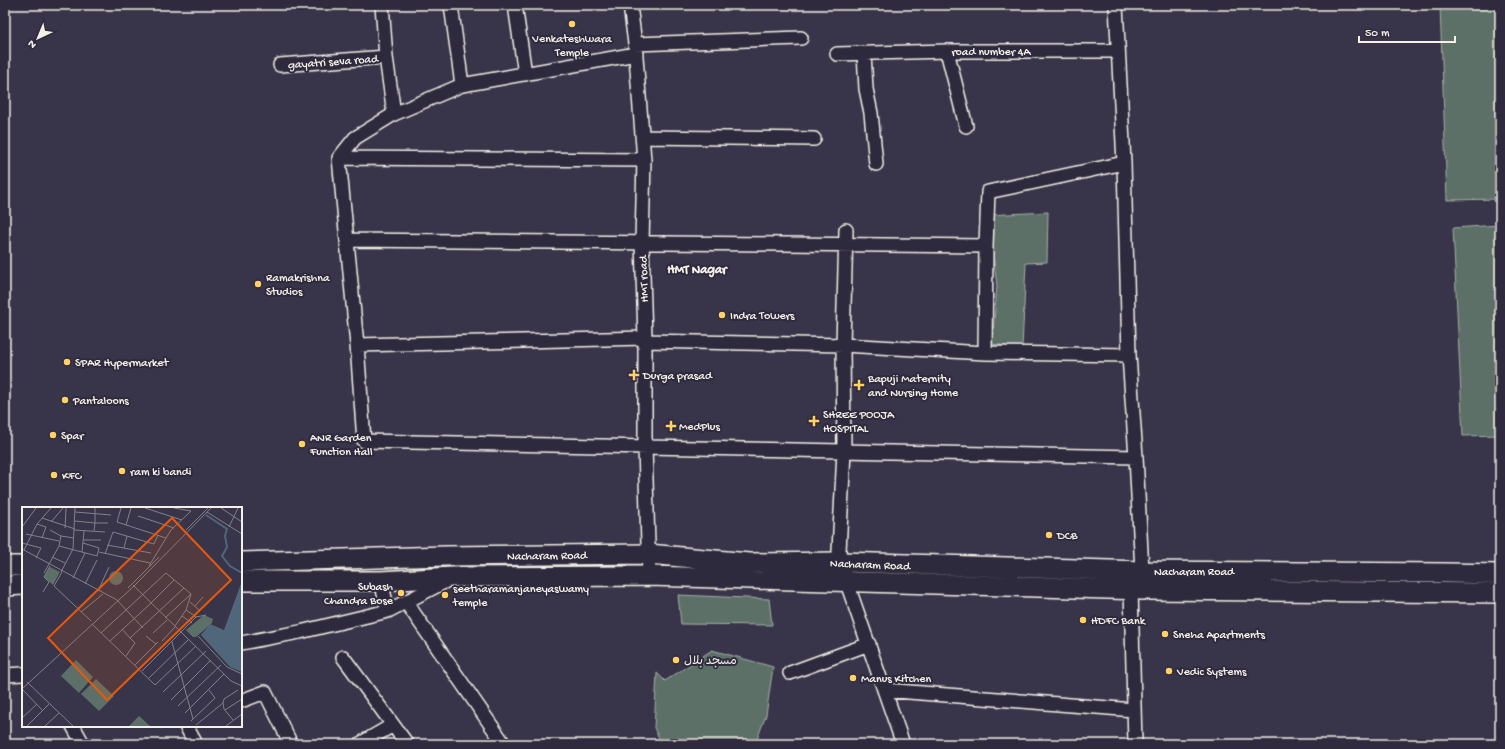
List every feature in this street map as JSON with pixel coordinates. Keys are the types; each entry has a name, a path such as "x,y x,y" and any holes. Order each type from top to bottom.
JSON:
{"main road":[{"name":"Nacharam Road","path":"242,562 438,556 648,554 749,563 841,562 1142,571 1500,574"},
{"path":"5,566 22,566"},
{"name":"Nacharam Road","path":"242,581 381,581 453,577 649,576 846,583 1131,589 1500,593"},
{"path":"5,586 22,585"}],"street":[{"path":"382,5 386,57 394,114"},
{"path":"451,5 462,85"},
{"path":"515,5 525,74"},
{"name":"HMT road","path":"630,5 644,160 642,242 645,340 645,447 649,576"},
{"path":"1116,5 1124,163 1129,355 1142,571"},
{"path":"801,38 635,49 525,74 462,85 394,114 355,138 340,158 364,441 1136,457"},
{"path":"948,51 966,126"},
{"name":"road number 4A","path":"837,54 948,51 1118,51"},
{"path":"864,53 866,89 871,114 876,164"},
{"name":"gayatri seva road","path":"280,65 386,57"},
{"path":"643,137 814,139"},
{"path":"340,158 644,160"},
{"path":"986,353 986,246 988,192 1124,163"},
{"path":"846,230 843,345 844,451 839,551 846,583 869,644 902,744"},
{"path":"347,240 986,246"},
{"path":"357,345 645,340 843,345 986,353 1129,355"},
{"path":"242,642 300,632 388,611 453,577"},
{"path":"381,581 388,611"},
{"path":"1131,589 1135,744"},
{"path":"406,602 504,744"},
{"path":"790,673 869,644"},
{"path":"343,657 407,744"},
{"path":"5,675 22,674"},
{"path":"884,690 1134,710"},
{"path":"242,701 265,692 291,744"},
{"path":"360,744 393,725"},
{"path":"74,727 83,744"},
{"path":"187,727 196,744"}],"green space":[{"path":"1440,5 1500,5 1500,199 1447,200"},
{"path":"1048,212 1047,262 1026,263 1022,348 992,344 997,286 988,215"},
{"path":"1500,225 1500,435 1463,436 1453,228"},
{"path":"678,595 769,599 772,625 681,624"},
{"path":"712,650 773,667 766,715 755,744 662,744 654,728 657,673 665,681"}],"place":[{"name":"Venkateshwara Temple","path":"572,24"},
{"name":"Ramakrishna Studios","path":"258,284"},
{"name":"Indra Towers","path":"722,315"},
{"name":"SPAR Hypermarket","path":"67,362"},
{"name":"Durga prasad","path":"634,375"},
{"name":"Bapuji Maternity and Nursing Home","path":"859,385"},
{"name":"Pantaloons","path":"65,400"},
{"name":"SHREE POOJA HOSPITAL","path":"814,421"},
{"name":"MedPlus","path":"671,426"},
{"name":"Spar","path":"53,435"},
{"name":"ANR Garden Function Hall","path":"302,444"},
{"name":"ram ki bandi","path":"122,471"},
{"name":"KFC","path":"54,475"},
{"name":"DCB","path":"1049,535"},
{"name":"Subash Chandra Bose","path":"401,593"},
{"name":"seetharamanjaneyaswamy temple","path":"445,595"},
{"name":"HDFC Bank","path":"1083,620"},
{"name":"Sneha Apartments","path":"1165,634"},
{"name":"مسجد بلال","path":"676,660"},
{"name":"Vedic Systems","path":"1169,671"},
{"name":"Manus Kitchen","path":"853,678"}],"district":[{"name":"HMT Nagar","path":"697,268"}]}
